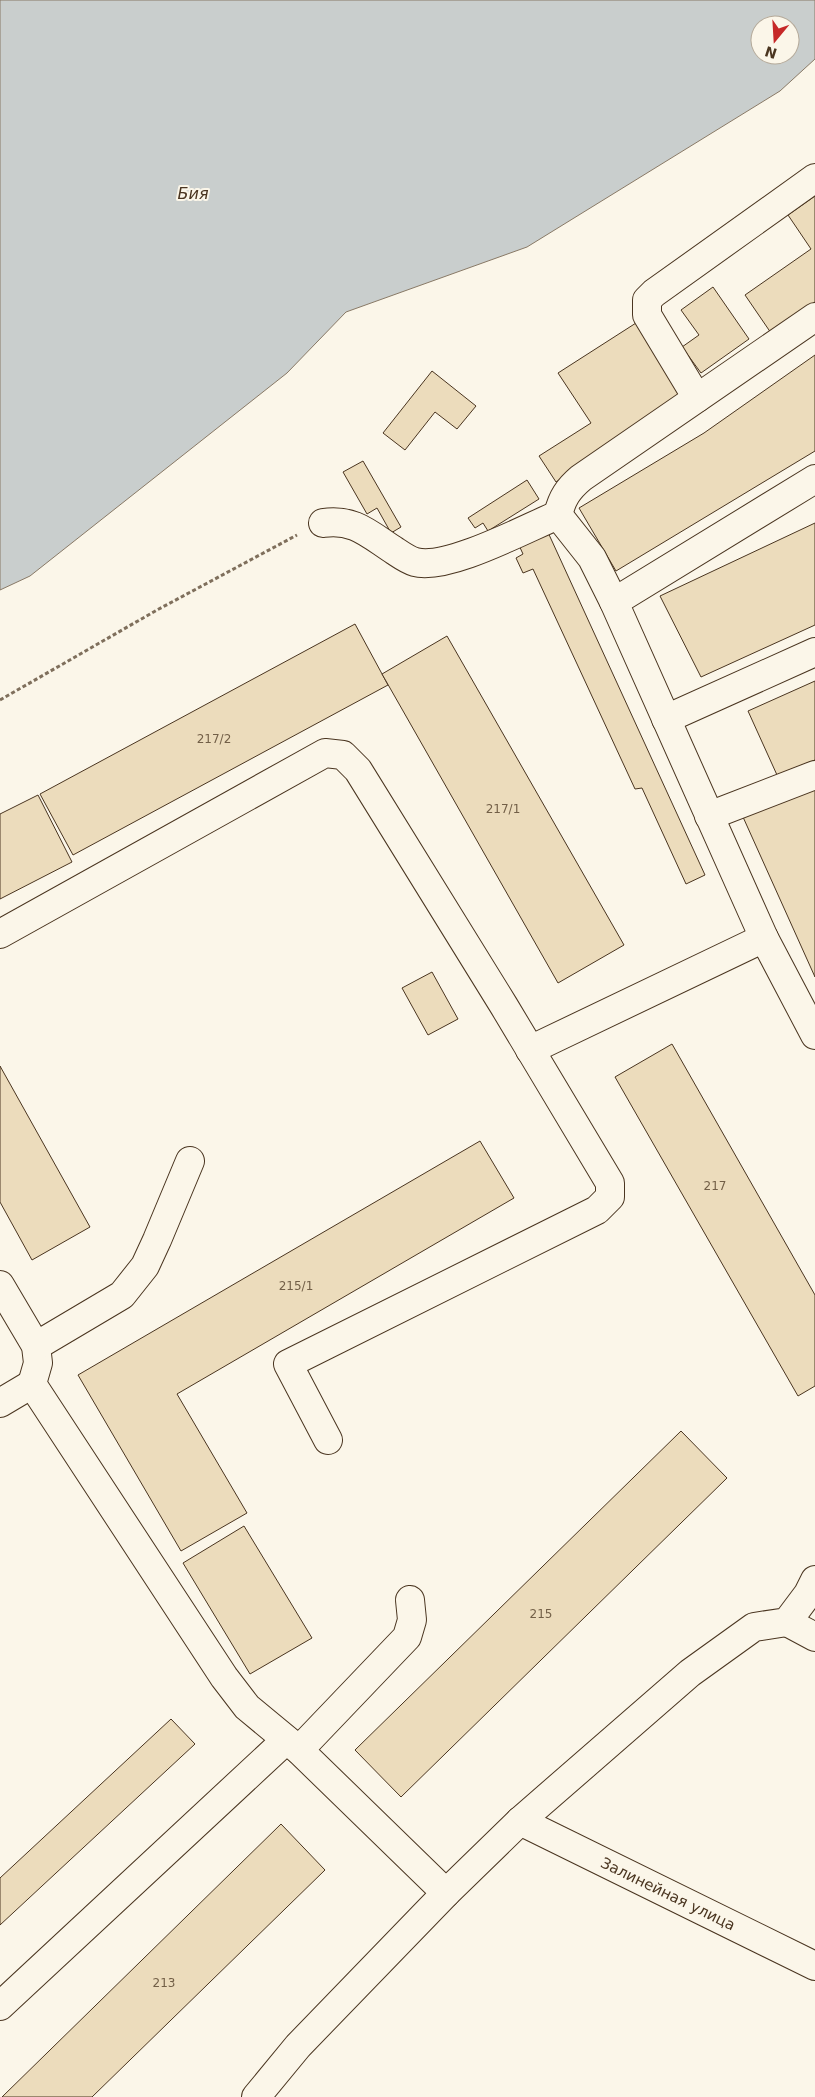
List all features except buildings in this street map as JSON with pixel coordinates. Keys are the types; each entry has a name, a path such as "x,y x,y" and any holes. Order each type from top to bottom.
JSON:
{"street":[{"path":"698,398 647,315 647,300 654,293 815,178"},
{"path":"558,515 562,500 569,488 581,478 815,317"},
{"path":"614,602 815,479"},
{"path":"323,523 337,521 351,524 414,562 427,563 463,556 558,515"},
{"path":"558,515 592,558 614,602 764,938 815,1035"},
{"path":"666,719 815,652"},
{"path":"0,934 325,752 343,755 358,770 610,1183 610,1197 597,1210 288,1364 328,1440"},
{"path":"710,816 815,775"},
{"path":"530,1050 764,938"},
{"path":"36,1346 122,1296 145,1266 158,1240 190,1160"},
{"path":"0,1285 36,1346 38,1364 32,1384 0,1402"},
{"path":"32,1384 224,1677 247,1707 293,1745 446,1893"},
{"path":"787,1622 808,1594 815,1580"},
{"path":"0,2006 293,1745 407,1637 412,1620 410,1600"},
{"path":"256,2097 298,2046 446,1893 520,1821 690,1673 754,1627 787,1622 815,1637"},
{"name":"Залинейная улица","path":"520,1821 815,1966"}],"path":[{"path":"0,700 174,601 294,536 323,523"}],"water":[{"name":"Бия","path":"0,0 815,0 815,59 780,91 527,247 346,312 287,373 30,576 0,590"}]}
